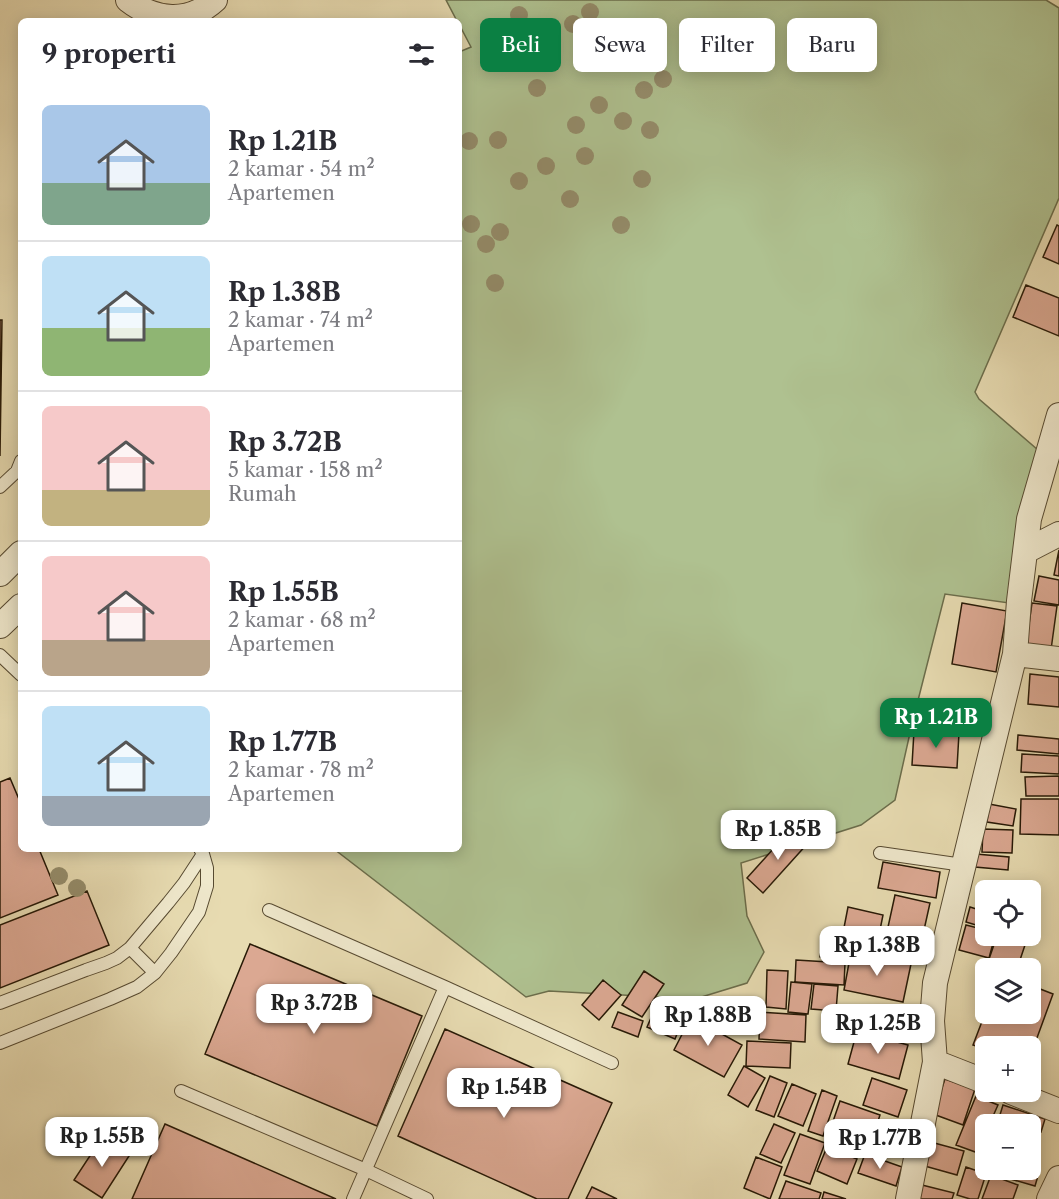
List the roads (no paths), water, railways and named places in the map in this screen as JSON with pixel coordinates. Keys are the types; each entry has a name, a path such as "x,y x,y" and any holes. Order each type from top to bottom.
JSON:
{"street":[{"path":"128,0 150,17 190,18 216,0"},
{"path":"908,1199 935,1062 932,1021 935,983 1016,654 1019,601 1029,519 1059,415"},
{"path":"1026,551 1059,534"},
{"path":"0,574 18,556"},
{"path":"0,626 18,609"},
{"path":"1016,654 1059,659"},
{"path":"935,1062 975,1078"},
{"path":"1036,1102 1059,1111"},
{"path":"1048,1199 1059,1178"}],"lane":[{"path":"0,488 18,468"},
{"path":"0,655 18,672"},
{"path":"0,1004 117,958 130,948 184,883 202,852"},
{"path":"0,1043 137,987 155,972 171,953 198,912 207,886 207,868 202,852"},
{"path":"880,853 963,865"},
{"path":"269,910 612,1063"},
{"path":"130,948 155,972"},
{"path":"353,1199 445,987"},
{"path":"181,1091 366,1170 427,1199"}]}
